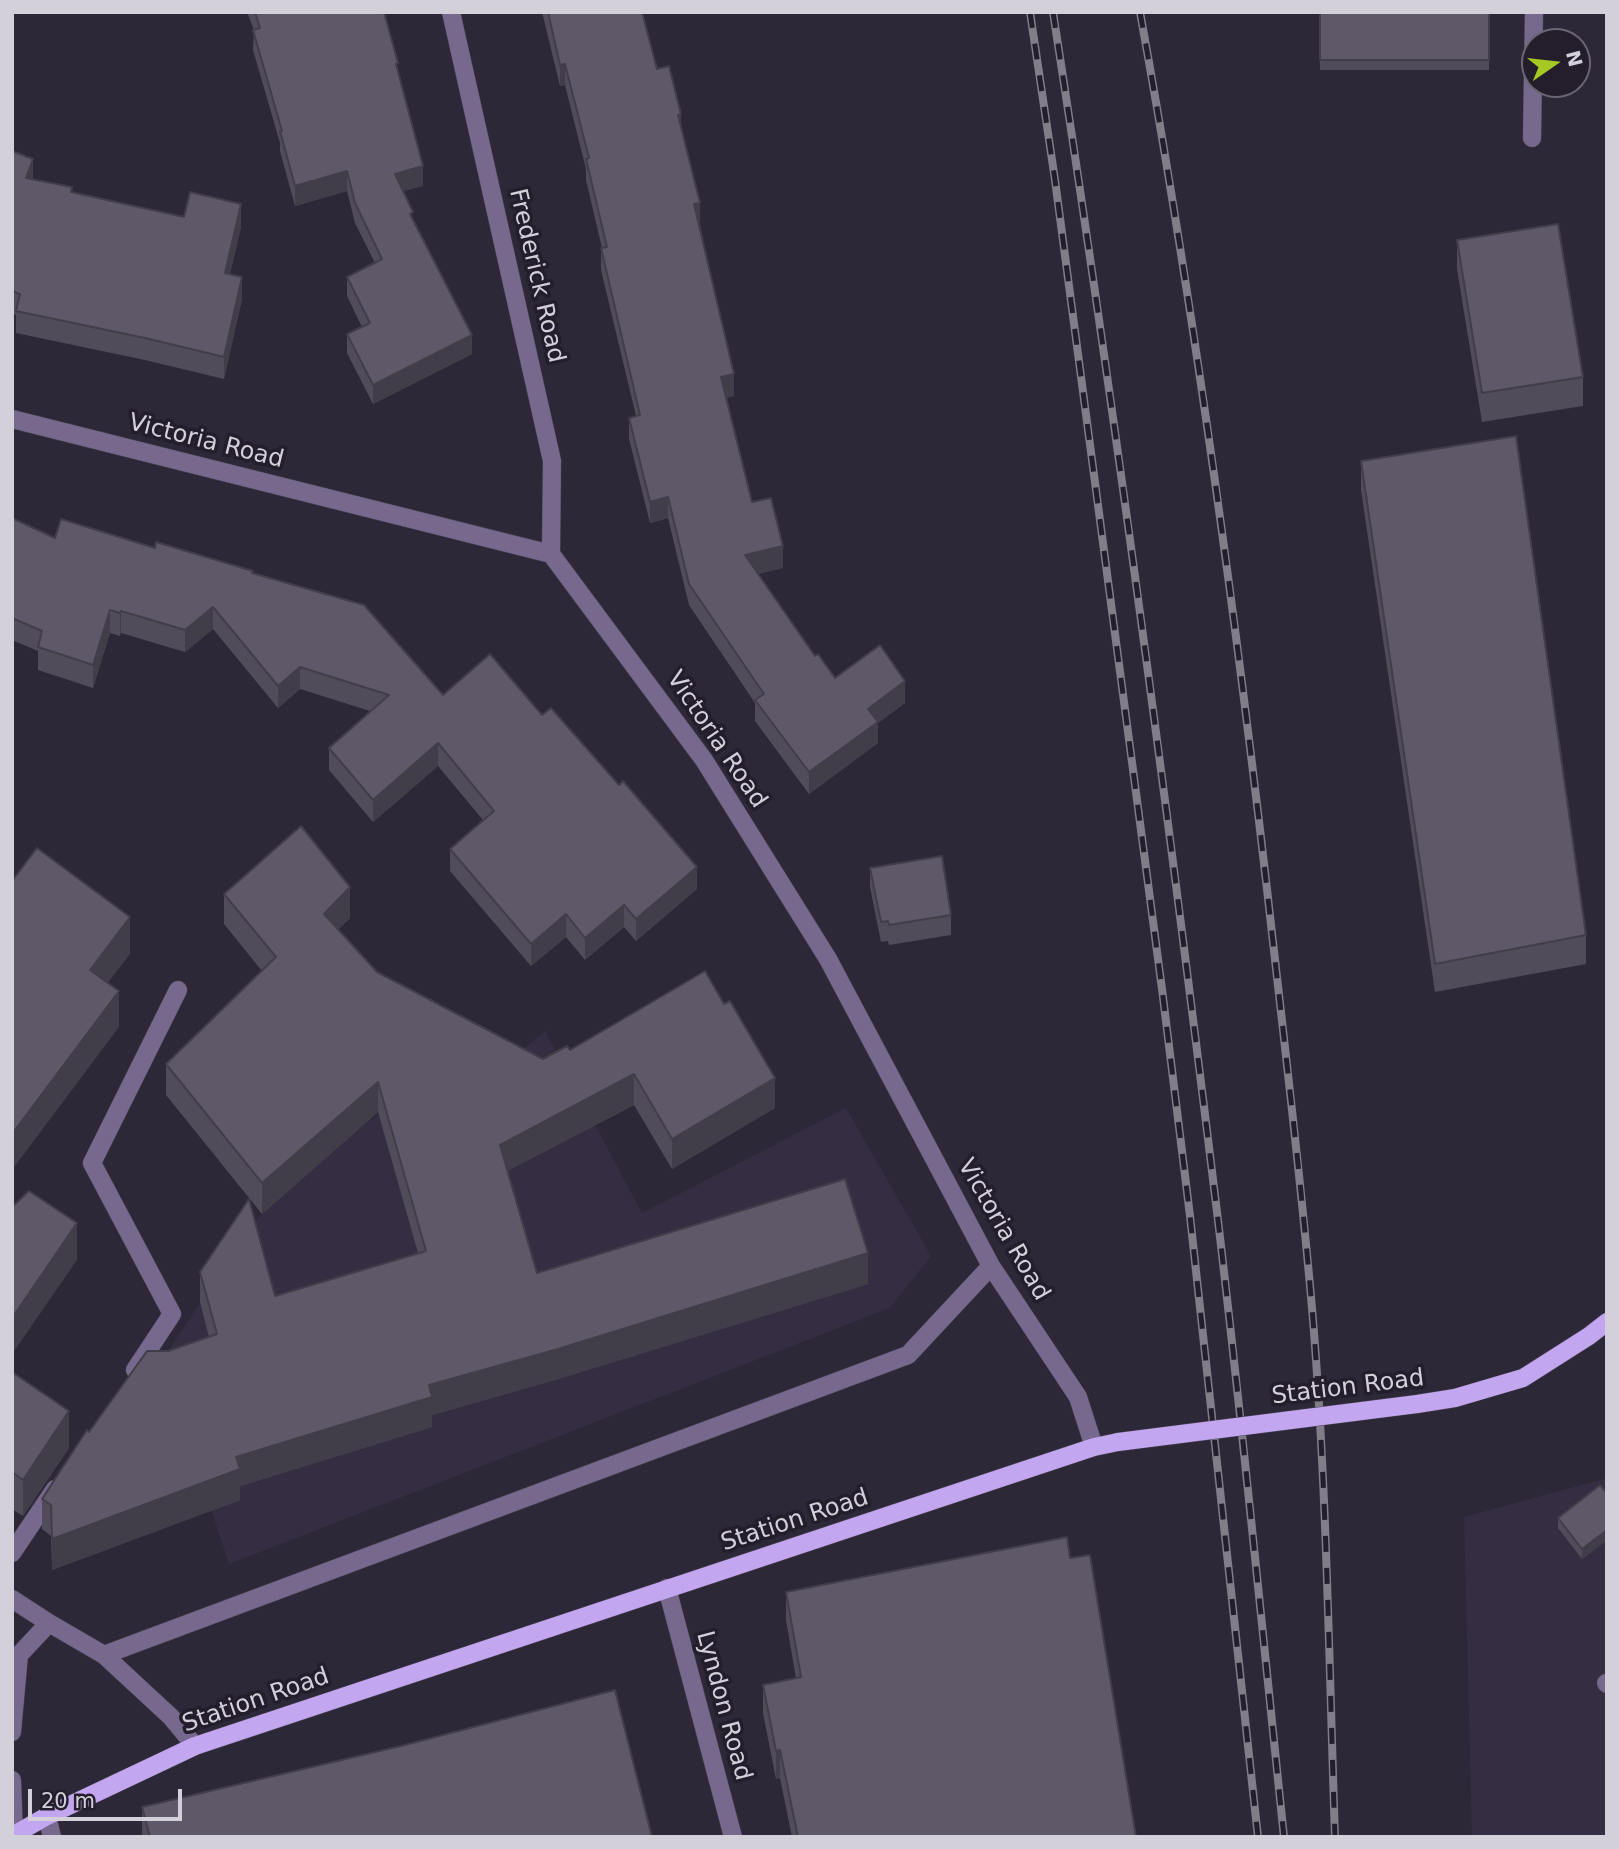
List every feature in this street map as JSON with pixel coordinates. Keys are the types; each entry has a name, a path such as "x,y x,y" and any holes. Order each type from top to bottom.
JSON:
{"main road":[{"name":"Station Road","path":"13,1835 47,1816 195,1746 1094,1447 1455,1398 1523,1378 1607,1322"}],"street":[{"name":"Frederick Road","path":"451,12 552,461 551,554"},
{"path":"1532,138 1534,12"},
{"name":"Victoria Road","path":"12,419 551,554 704,760 828,959 991,1266 1078,1397 1094,1447"},
{"path":"127,1382 172,1314 92,1163 178,990"},
{"path":"104,1656 908,1355 991,1266"},
{"path":"12,1553 66,1473"},
{"name":"Lyndon Road","path":"667,1588 733,1837"},
{"path":"12,1599 104,1656 171,1717 195,1746"},
{"path":"12,1732 19,1655 49,1623"},
{"path":"12,1780 13,1835"},
{"path":"47,1816 52,1837"}],"shaded area":[{"path":"545,1031 642,1213 846,1108 931,1256 890,1308 229,1564 162,1360 249,1229 262,1214 367,1121 513,1058"},
{"path":"1607,1478 1607,1837 1472,1837 1464,1517"}],"building":[{"path":"255,12 384,12 423,166 395,174 413,212 410,214 472,335 373,385 347,334 370,323 347,277 382,259 355,203 347,171 295,186 253,30 260,28"},
{"path":"548,12 642,12 657,69 669,66 681,114 678,115 700,203 694,204 734,374 721,377 752,502 771,498 783,546 745,555 815,656 818,654 835,678 880,645 905,681 868,709 878,722 809,772 755,700 764,694 689,584 668,497 650,502 629,418 640,415 601,248 607,247 586,159 589,158 565,64 560,65"},
{"path":"1320,12 1489,12 1489,60 1320,60"},
{"path":"12,151 33,159 26,178 72,187 71,192 184,217 190,192 241,204 225,273 242,277 224,357 16,311 20,294 12,291"},
{"path":"1558,224 1583,377 1482,393 1457,240"},
{"path":"1516,436 1586,935 1435,964 1361,461"},
{"path":"12,518 55,538 61,519 155,548 156,542 364,605 443,695 490,654 542,715 551,708 619,785 623,781 697,867 636,919 624,905 585,938 566,914 531,944 450,849 494,811 438,743 373,800 329,748 389,695 300,667 278,686 213,607 185,630 110,610 93,665 38,647 42,631 12,618"},
{"path":"301,826 350,887 324,914 377,972 543,1059 567,1046 570,1050 705,971 724,1004 730,1001 775,1078 672,1139 634,1074 500,1145 537,1273 845,1179 868,1253 558,1349 429,1385 432,1397 236,1457 240,1469 52,1539 51,1505 42,1499 87,1430 89,1432 147,1351 168,1351 217,1334 200,1272 249,1199 275,1296 426,1251 378,1082 262,1183 166,1064 276,957 224,894"},
{"path":"37,848 130,917 90,970 119,991 12,1134 12,881"},
{"path":"942,856 951,915 889,925 888,921 881,922 870,868"},
{"path":"29,1191 77,1223 12,1318 12,1207"},
{"path":"12,1372 69,1411 23,1480 12,1472"},
{"path":"1600,1485 1607,1493 1607,1530 1582,1549 1558,1518"},
{"path":"1067,1537 1070,1558 1090,1555 1136,1837 798,1837 780,1750 776,1751 763,1685 801,1677 786,1592"},
{"path":"615,1690 652,1837 150,1837 142,1807 401,1746"}],"railway":[{"path":"1030,12 1055,180 1162,989 1190,1216 1258,1837"},
{"path":"1053,12 1119,461 1179,911 1226,1290 1284,1837"},
{"path":"1140,12 1195,340 1226,559 1297,1158 1322,1449 1335,1837"}]}
